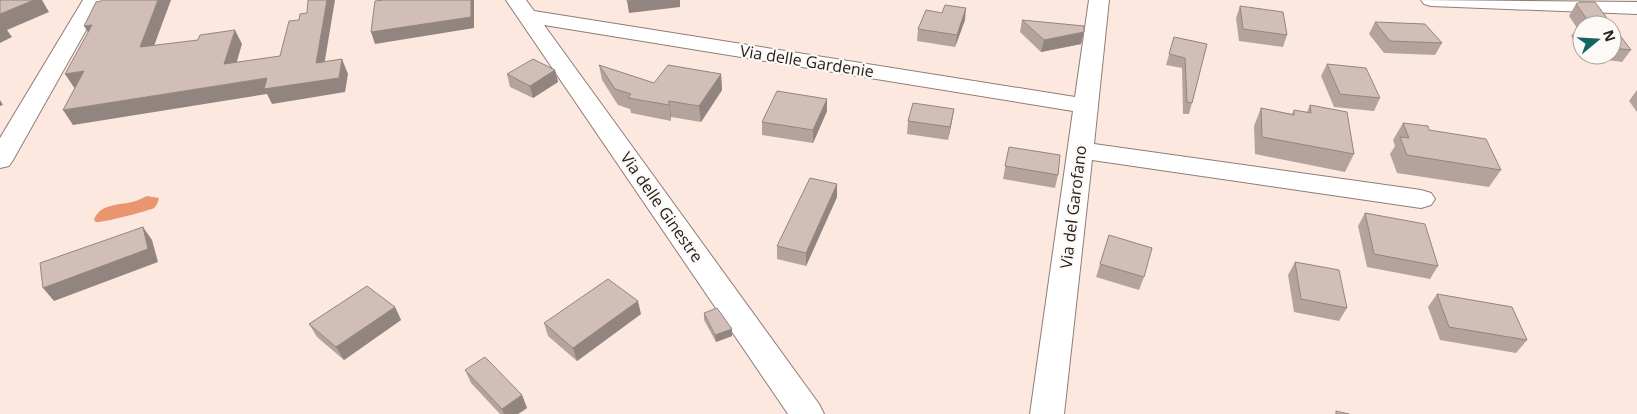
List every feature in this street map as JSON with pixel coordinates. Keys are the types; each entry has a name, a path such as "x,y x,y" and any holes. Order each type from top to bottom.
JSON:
{"street":[{"path":"0,160 93,0"},
{"name":"Via del Garofano","path":"1047,414 1099,0"},
{"path":"1431,0 1637,8"},
{"name":"Via delle Gardenie","path":"522,8 1086,106"},
{"name":"Via delle Ginestre","path":"522,8 807,414"},
{"path":"1080,150 1421,199"}],"shaded area":[{"path":"147,196 159,198 154,208 107,221 96,222 94,220 100,211 105,208 134,202"}],"building":[{"path":"0,0 34,0 0,14"},
{"path":"102,0 158,0 140,47 198,40 200,35 235,30 224,64 280,56 289,21 299,20 300,14 307,13 308,0 327,0 316,63 342,59 339,78 264,89 267,78 63,110 84,71 65,74 92,25 84,26 96,2"},
{"path":"471,0 471,17 371,32 375,1"},
{"path":"1580,2 1595,2 1605,15 1584,15 1576,4"},
{"path":"945,5 966,8 957,35 918,29 926,10 942,13"},
{"path":"1240,6 1283,12 1287,35 1243,29"},
{"path":"1022,20 1084,26 1084,32 1044,40"},
{"path":"1375,22 1425,24 1442,43 1390,41"},
{"path":"1174,37 1207,44 1192,103 1187,102 1185,58 1169,54"},
{"path":"1622,38 1631,50 1622,49"},
{"path":"533,59 555,70 530,86 507,74"},
{"path":"1327,64 1366,68 1380,98 1340,94"},
{"path":"599,65 654,83 668,65 721,74 699,106 669,101 669,105 628,98 631,94 615,89"},
{"path":"777,91 827,99 813,130 762,122"},
{"path":"913,103 954,109 950,127 908,121"},
{"path":"1310,105 1347,112 1354,154 1262,137 1261,108 1294,115 1294,110 1311,113"},
{"path":"1403,123 1428,126 1429,130 1486,139 1501,170 1407,155 1400,137 1409,138"},
{"path":"1009,147 1060,155 1058,175 1005,166"},
{"path":"810,178 837,184 806,253 777,246"},
{"path":"1365,213 1425,224 1438,266 1374,254"},
{"path":"143,227 148,249 43,288 40,263"},
{"path":"1109,235 1152,248 1144,277 1100,264"},
{"path":"1295,262 1339,270 1347,308 1301,299"},
{"path":"608,279 638,301 573,348 544,323"},
{"path":"367,286 395,307 336,347 309,324"},
{"path":"1437,294 1512,307 1527,340 1449,327"},
{"path":"717,308 732,329 715,335 704,313"},
{"path":"485,357 522,395 502,409 465,370"},
{"path":"1336,411 1349,414 1336,414"}]}
